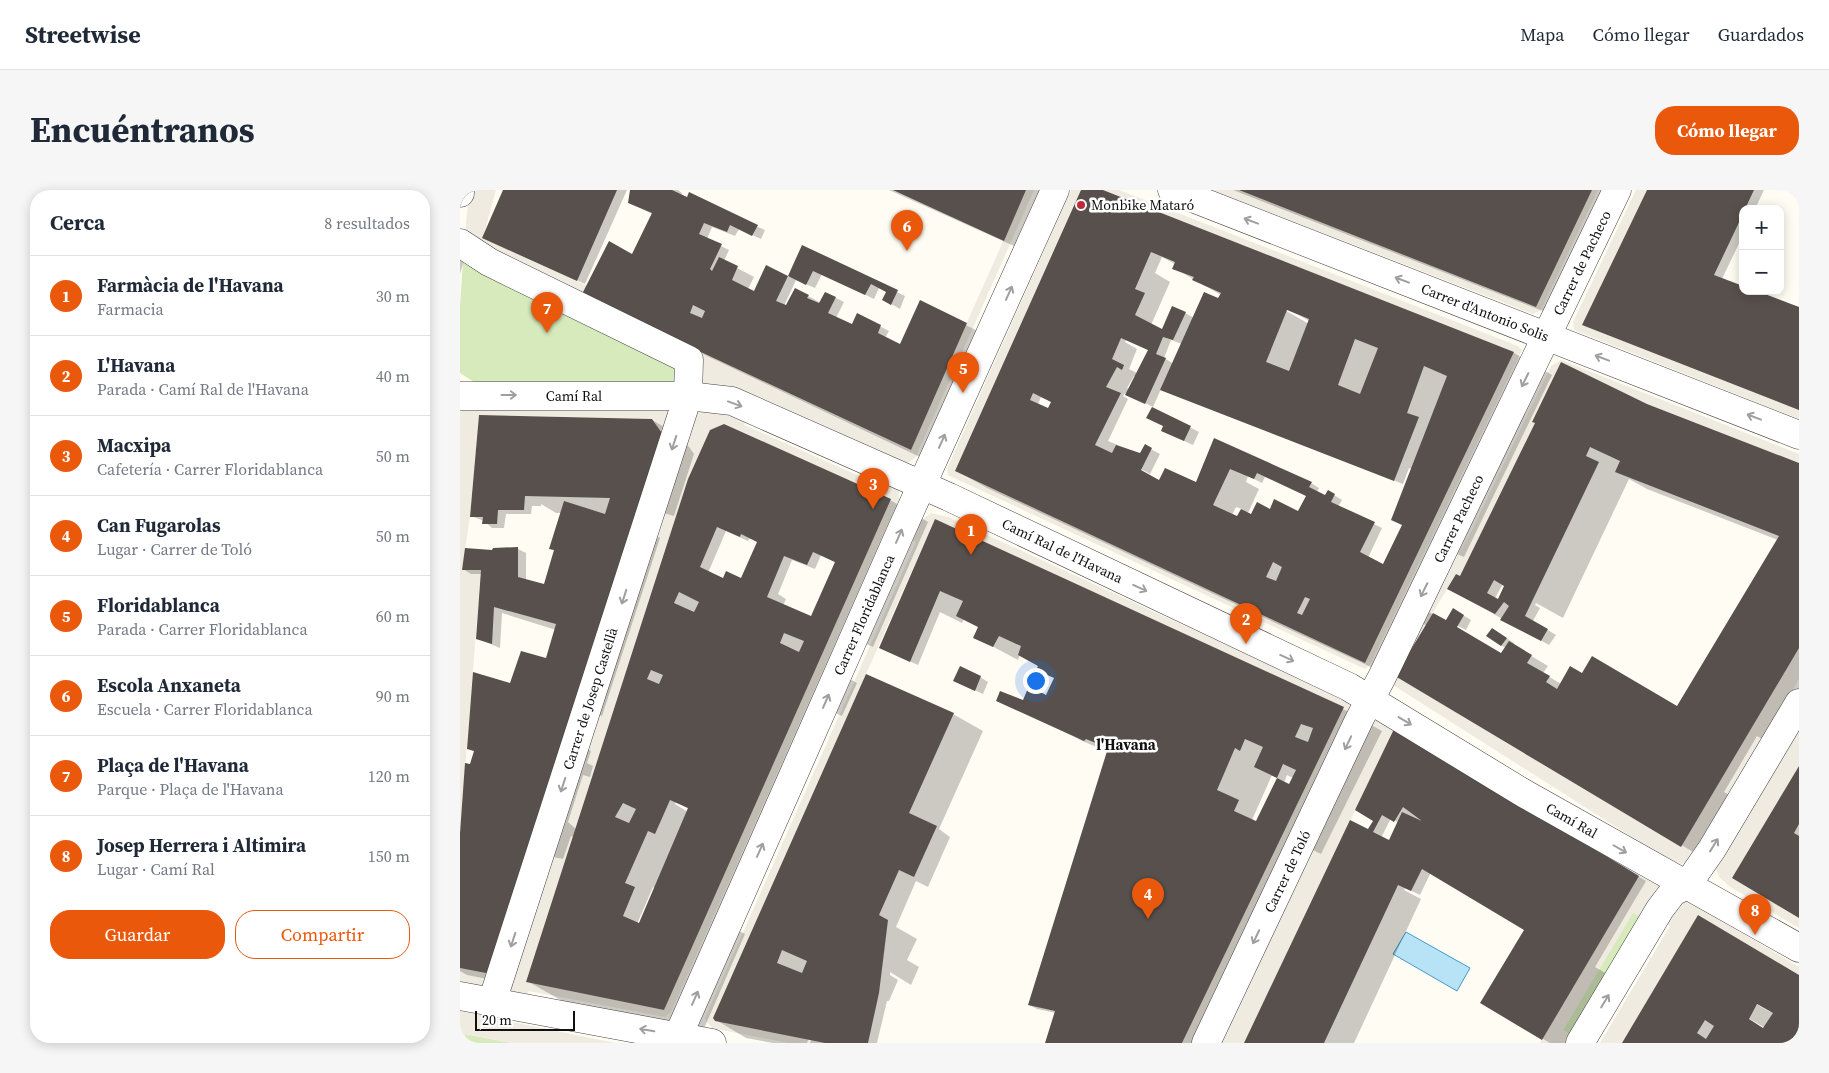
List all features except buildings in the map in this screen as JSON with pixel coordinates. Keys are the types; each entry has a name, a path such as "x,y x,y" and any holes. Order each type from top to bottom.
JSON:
{"street":[{"name":"Carrer Floridablanca","path":"677,1040 922,485 1056,190"},
{"name":"Carrer d'Antonio Solis","path":"1172,190 1799,435"},
{"name":"Carrer de Pacheco","path":"1546,336 1617,190"},
{"name":"Carrer de Josep Castellà","path":"460,243 489,262 689,360 690,387 688,396 492,1002"},
{"name":"Carrer Pacheco","path":"1359,693 1382,677 1546,336"},
{"name":"Camí Ral","path":"460,396 688,396"},
{"name":"Camí Ral de l'Havana","path":"688,396 732,402 922,485 1359,693"},
{"name":"Camí Ral","path":"1359,693 1525,794 1799,948"},
{"name":"Carrer de Toló","path":"1206,1043 1359,693"},
{"path":"1580,1043 1660,909 1673,892 1686,885 1712,849 1799,703"},
{"path":"460,996 677,1040 712,1043"}],"green space":[{"path":"464,246 689,360 690,387 477,384 460,373 460,306"},
{"path":"1633,912 1645,919 1573,1037 1563,1030"},
{"path":"465,1034 511,1043 465,1043"}],"shaded area":[{"path":"469,190 496,190 483,238 587,286 698,351 910,450 1026,190 1034,190 916,457 904,466 690,387 689,360 464,246"},
{"path":"1071,190 1081,190 989,397 1037,509 1365,663 1514,352 1103,190 1119,190 1518,346 1522,350 1370,665 1365,669 948,475 947,469"},
{"path":"1212,190 1238,190 1536,307 1592,190 1598,190 1541,310 1533,314"},
{"path":"1636,190 1647,190 1582,325 1799,410 1799,419 1574,330 1573,322"},
{"path":"1561,360 1799,454 1799,463 1647,404 1561,362 1532,421 1535,423 1460,576 1456,574 1395,676 1681,847 1799,648 1799,679 1698,850 1688,862 1681,864 1657,853 1393,685 1388,679 1472,530 1551,366"},
{"path":"466,406 711,406 747,417 744,425 875,483 879,476 897,487 899,499 671,1012 665,1017 529,991 526,1000 460,987 460,968 491,974 664,436 652,419 479,415 470,517 462,570 481,570 460,833 460,412","holes":["724,424 890,499 664,1010 526,982 688,479 710,430"]},
{"path":"931,513 948,517 1344,699 1350,706 1350,711 1191,1043 1182,1043 1343,707 935,519 713,1018 715,1021 825,1043 788,1043 712,1028 706,1021 705,1018 916,542 909,538 917,524"},
{"path":"1378,718 1385,719 1662,885 1663,889 1645,919 1633,913 1563,1030 1573,1037 1569,1043 1540,1043 1639,876 1395,727 1244,1043 1218,1043 1371,724"},
{"path":"1799,727 1799,766 1732,878 1799,918 1799,928 1729,886 1719,877 1716,869"},
{"path":"1683,898 1799,967 1799,975 1698,915 1622,1043 1600,1043 1670,926 1662,921"},
{"path":"460,1011 615,1043 511,1043 466,1034 460,1038"}],"water":[{"path":"1406,932 1470,968 1457,991 1393,954"}],"place":[{"name":"Monbike Mataró","path":"1081,205"},
{"name":"Escola Anxaneta","path":"907,251"},
{"name":"Plaça de l'Havana","path":"547,333"},
{"name":"Floridablanca","path":"963,393"},
{"name":"Macxipa","path":"873,509"},
{"name":"Farmàcia de l'Havana","path":"971,555"},
{"name":"L'Havana","path":"1246,644"},
{"name":"Can Fugarolas","path":"1148,919"},
{"name":"Josep Herrera i Altimira","path":"1755,935"}],"district":[{"name":"l'Havana","path":"1126,744"}]}
